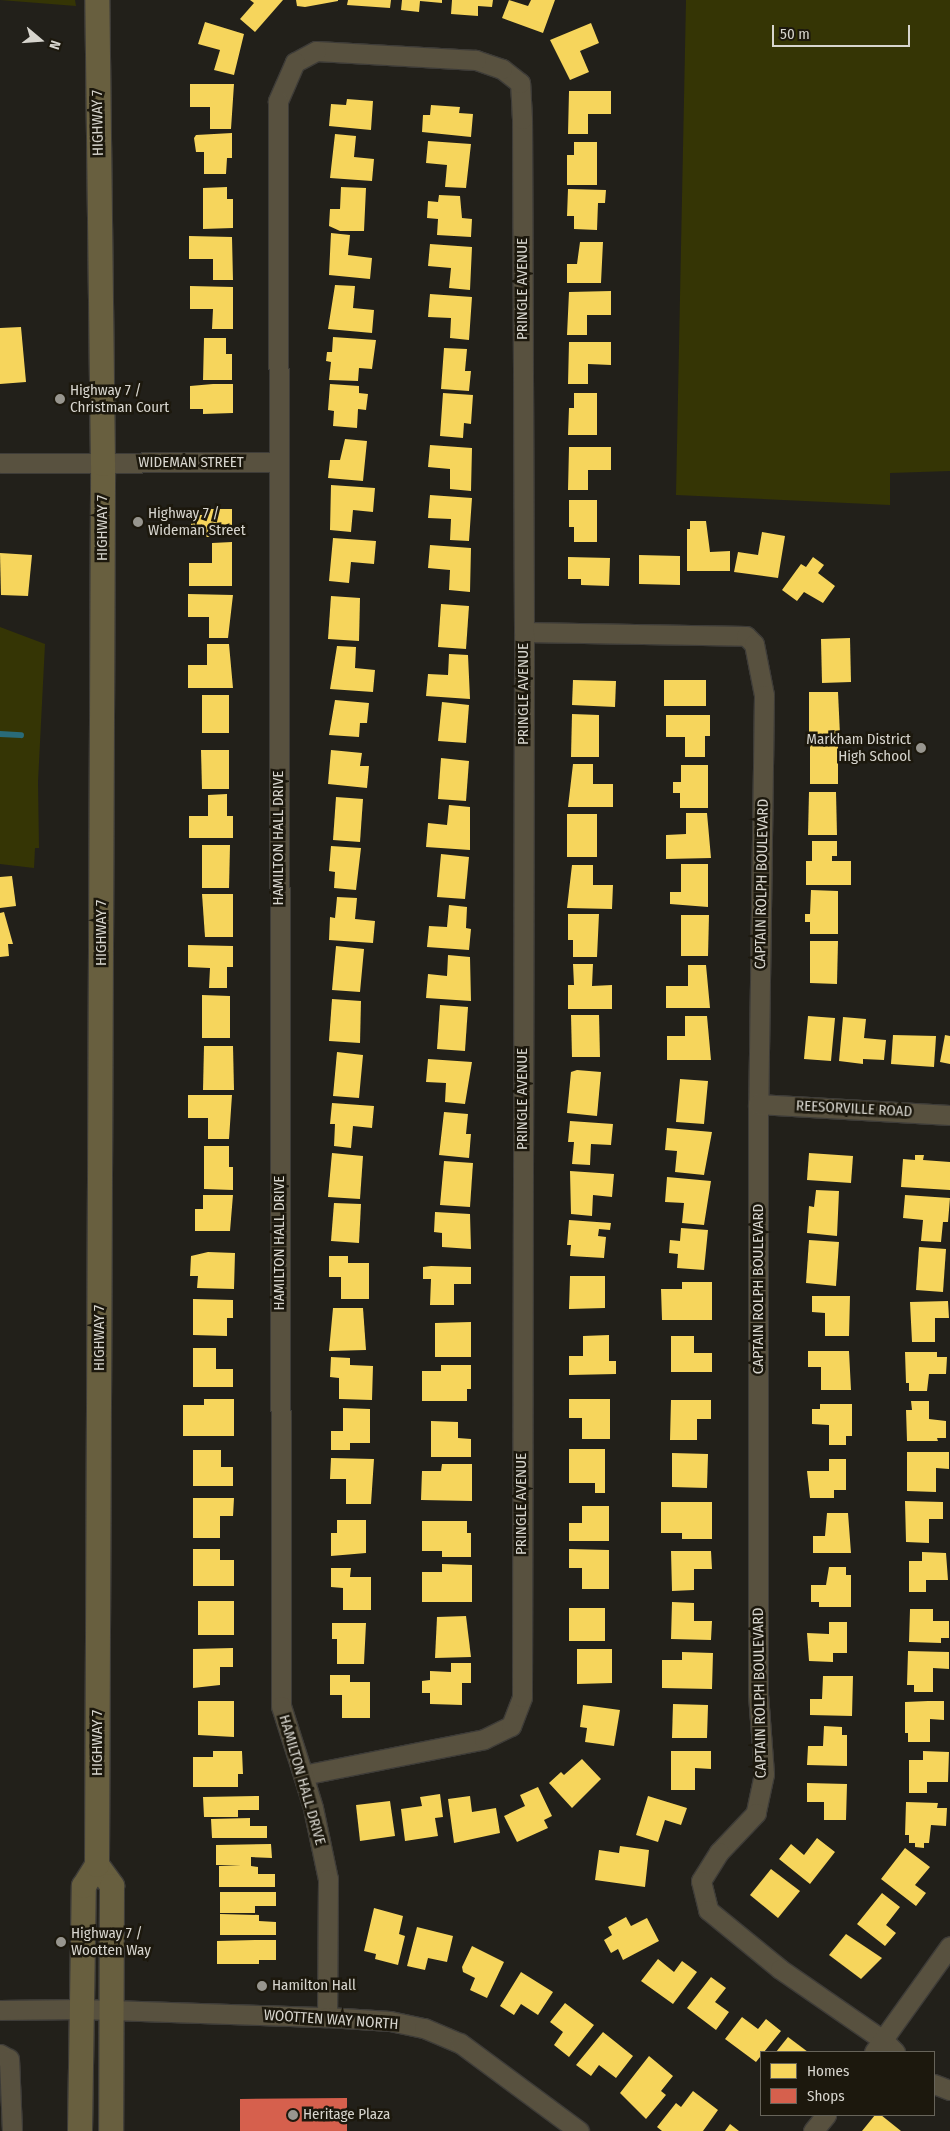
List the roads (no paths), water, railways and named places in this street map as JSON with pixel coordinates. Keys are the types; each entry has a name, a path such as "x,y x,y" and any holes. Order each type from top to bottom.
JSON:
{"main road":[{"name":"HIGHWAY 7","path":"97,0 103,464 97,1865"},
{"path":"80,2131 84,1886 97,1865 112,1886 111,2131"}],"street":[{"name":"PRINGLE AVENUE","path":"279,462 278,101 295,62 316,51 476,60 502,69 520,83 522,119 524,632 522,1697 512,1726 484,1739 303,1775"},
{"name":"WIDEMAN STREET","path":"0,463 279,462"},
{"name":"HAMILTON HALL DRIVE","path":"279,462 281,1706 303,1775 328,1879 327,2017"},
{"name":"CAPTAIN ROLPH BOULEVARD","path":"524,632 746,636 754,644 764,695 758,1104 758,1694 764,1774 756,1813 719,1852 701,1881 708,1910 780,1970 884,2048"},
{"name":"REESORVILLE ROAD","path":"758,1104 950,1115"},
{"path":"884,2048 950,1946"},
{"name":"WOOTTEN WAY NORTH","path":"0,2010 81,2009 327,2017 390,2021 424,2028 460,2043 579,2131"},
{"path":"0,2054 9,2059 12,2131"},
{"path":"935,2084 950,2090"},
{"path":"813,2131 825,2116"}],"waterway":[{"path":"0,734 21,735"}],"place":[{"name":"Highway 7 / Christman Court","path":"60,399"},
{"name":"Highway 7 / Wideman Street","path":"138,522"},
{"name":"Markham District High School","path":"921,748"},
{"name":"Highway 7 / Wootten Way","path":"61,1942"},
{"name":"Hamilton Hall","path":"262,1986"},
{"name":"Heritage Plaza","path":"293,2115"}]}
